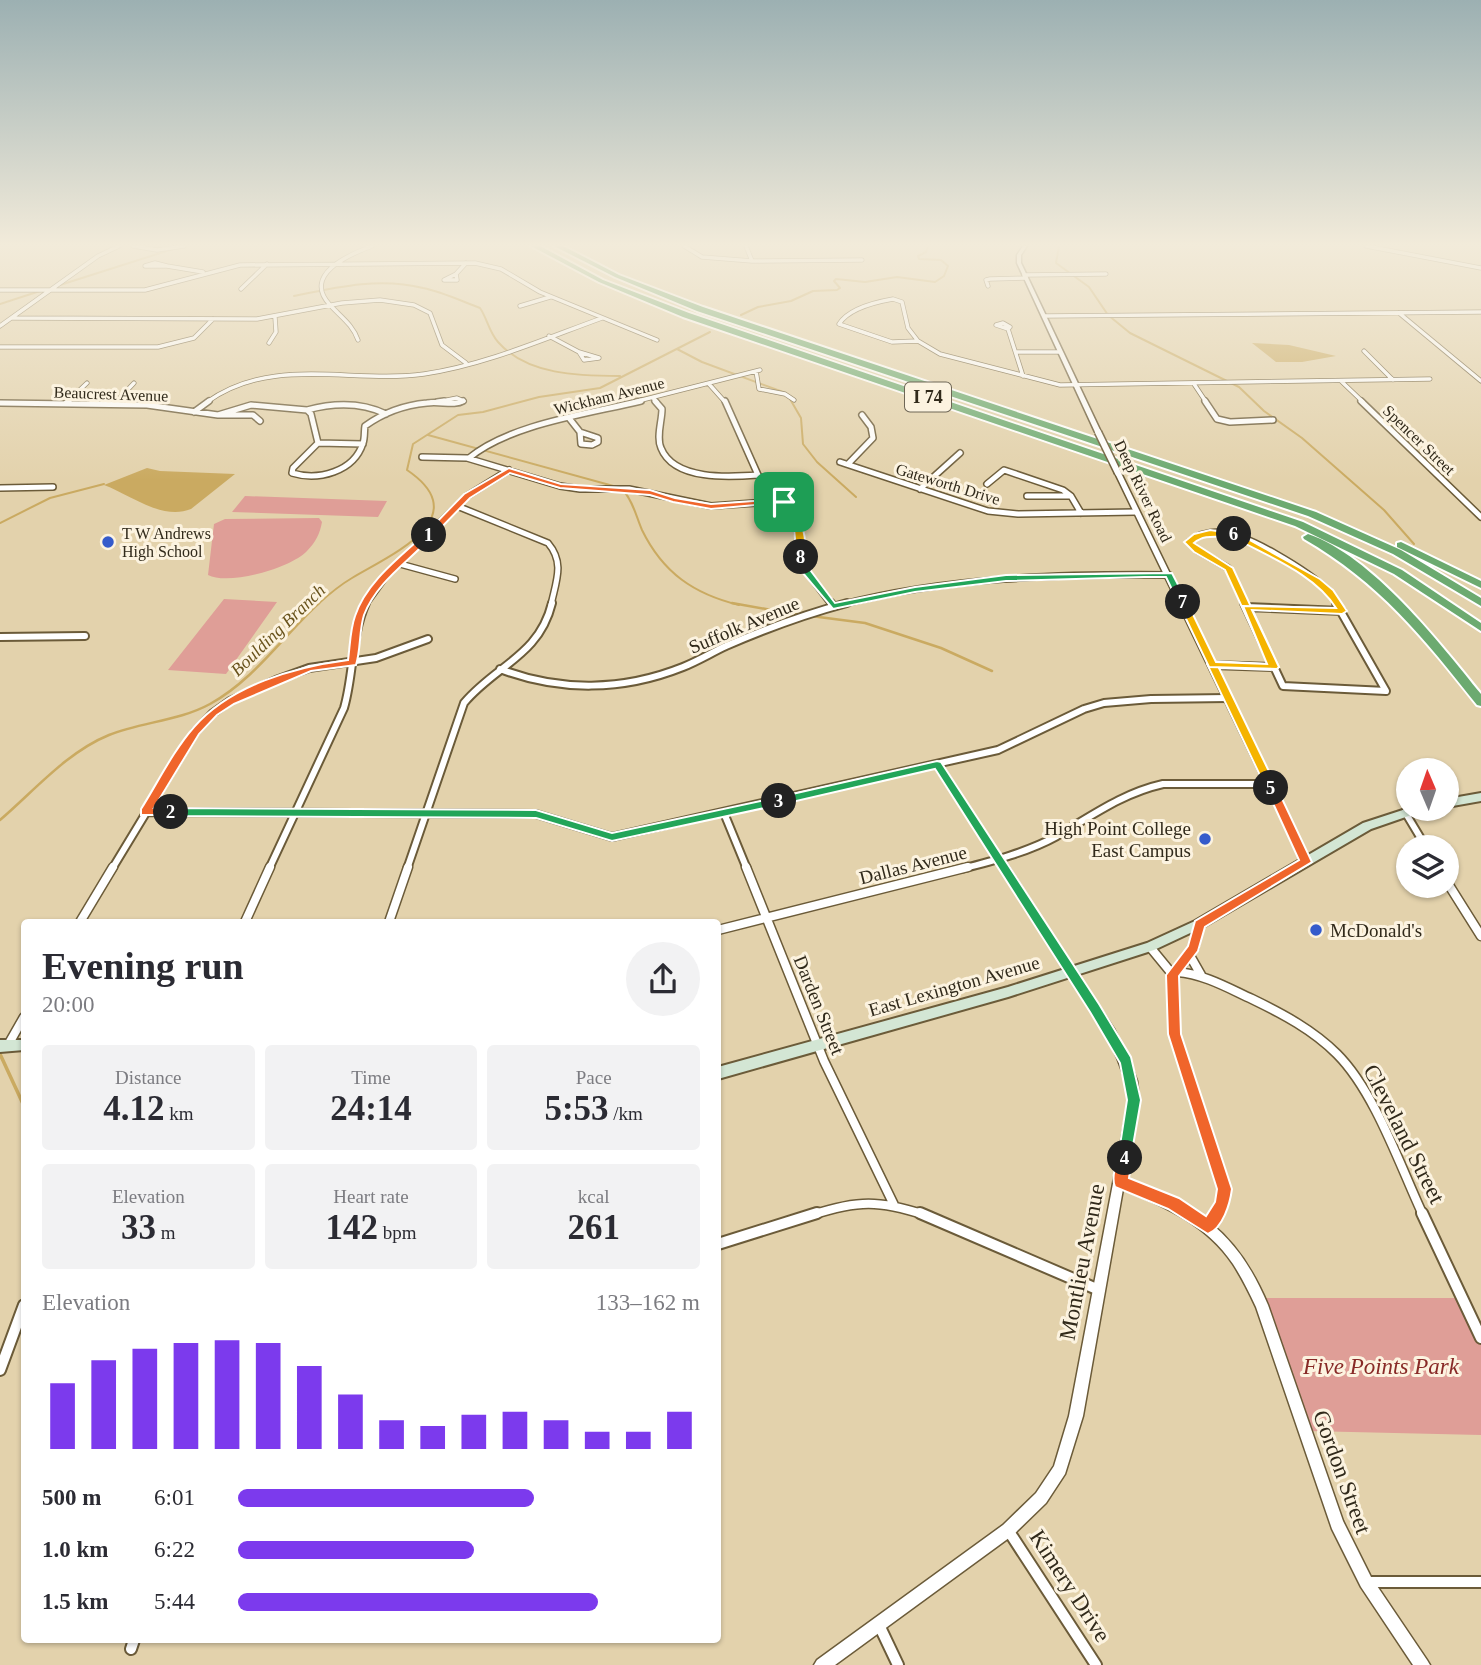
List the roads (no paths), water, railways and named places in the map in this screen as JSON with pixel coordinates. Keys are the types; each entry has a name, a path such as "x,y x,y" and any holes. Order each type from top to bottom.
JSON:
{"highway":[{"name":"I 74","path":"712,324 1289,520 1359,551 1417,583 1481,628"},
{"name":"I 74","path":"744,324 1312,514 1377,542 1481,603"},
{"path":"1162,476 1284,525 1349,561 1405,607 1481,702"},
{"path":"1248,491 1324,513 1367,530 1481,585"}],"main road":[{"path":"1460,801 1481,797"},
{"name":"East Lexington Avenue","path":"721,1072 1150,947 1199,924 1367,826 1396,815"}],"street":[{"path":"0,347 158,347 194,338 208,324"},
{"path":"269,344 276,332 275,324"},
{"path":"349,324 356,330 358,340"},
{"path":"435,324 442,345 466,363"},
{"path":"194,412 228,388 267,377 295,374 400,376 441,371 585,324"},
{"path":"616,324 657,340"},
{"path":"841,324 846,328 892,342 918,341"},
{"path":"908,324 918,341 940,354 1053,384 1075,386 1430,379"},
{"name":"Deep River Road","path":"1047,324 1306,862"},
{"path":"1412,324 1481,382"},
{"path":"1008,329 1023,376"},
{"path":"549,336 579,352"},
{"path":"1364,351 1393,380"},
{"path":"1017,352 1059,352"},
{"name":"Wickham Avenue","path":"469,458 497,438 758,371 760,389 785,394 794,400"},
{"name":"Spencer Street","path":"1341,381 1481,517"},
{"path":"65,404 87,383"},
{"path":"114,404 134,383"},
{"path":"709,384 724,399 758,475 794,511 802,560 807,572 833,606"},
{"path":"1194,384 1217,419 1230,422 1273,420"},
{"path":"363,444 318,443 293,468 292,473 307,477 334,472 348,464 363,444 366,426 386,414 438,402 457,398 464,401 456,404 438,402"},
{"path":"653,398 662,409 660,446 671,460 689,469 711,475 758,475"},
{"name":"Beaucrest Avenue","path":"0,403 159,406 218,415 253,415 260,421"},
{"path":"218,415 239,405 254,403 307,410 359,407 377,409 386,414"},
{"path":"307,410 311,414 318,443"},
{"path":"848,464 873,438 869,424 862,415"},
{"path":"569,418 580,432"},
{"path":"920,489 960,453"},
{"path":"422,457 469,458 560,486 650,492 673,500 711,506 784,502"},
{"name":"Gateworth Drive","path":"840,462 995,512 1136,512"},
{"path":"246,919 344,708 359,618 368,598 386,576 467,496 509,470"},
{"path":"987,484 1004,470 1063,490 1071,496 1081,513"},
{"path":"0,488 53,487"},
{"path":"1027,496 1071,496"},
{"path":"390,919 464,703 482,683 531,646 542,630 548,616 558,555 548,543 457,506"},
{"path":"1220,532 1241,537 1317,581 1330,592 1342,611 1386,691 1283,686 1246,607 1228,568 1191,546 1191,539 1220,532"},
{"path":"400,564 455,579"},
{"name":"Suffolk Avenue","path":"500,669 523,680 544,684 599,684 640,680 681,668 731,644 833,606 915,589 1006,578 1169,575"},
{"path":"1246,607 1342,611"},
{"path":"0,637 85,636"},
{"path":"82,919 195,732 213,713 241,696 298,672 376,658 428,639"},
{"path":"1212,664 1274,667"},
{"path":"145,812 536,814 612,837 998,750 1084,709 1104,703 1151,699 1228,698"},
{"name":"Montlieu Avenue","path":"822,1665 1008,1530 1041,1499 1060,1469 1076,1416 1134,1112 1131,1074 1119,1048 937,764"},
{"name":"Dallas Avenue","path":"721,929 998,860 1055,837 1111,802 1146,788 1163,784 1269,784"},
{"name":"Darden Street","path":"724,813 866,1154 894,1205"},
{"path":"1457,898 1481,936"},
{"path":"1199,924 1189,954 1175,973 1174,1034 1224,1189 1222,1204 1208,1226"},
{"path":"1150,947 1175,973"},
{"path":"1189,954 1202,975"},
{"name":"Cleveland Street","path":"1175,973 1202,975 1303,1025 1327,1043 1348,1065 1363,1087 1481,1338"},
{"path":"4,1046 21,1021"},
{"name":"Gordon Street","path":"1121,1182 1173,1203 1208,1226 1237,1259 1255,1288 1326,1496 1366,1582 1422,1665"},
{"path":"721,1243 836,1207 873,1202 894,1205 933,1217 1100,1291"},
{"path":"0,1370 21,1313"},
{"name":"Kimery Drive","path":"1008,1530 1096,1665"},
{"path":"1366,1582 1481,1582"},
{"path":"878,1625 898,1665"}],"waterway":[{"path":"487,324 498,342 510,353 539,367 571,374 620,376"},
{"path":"1119,324 1130,333 1239,387 1264,411 1302,438 1384,510 1414,544"},
{"name":"Boulding Branch","path":"317,605 334,590 405,546 431,519 434,504 427,487 407,470 413,444 458,415 483,412 539,397 600,388 710,332"},
{"path":"677,349 702,362 783,392"},
{"path":"790,399 801,418 803,444 817,462 856,497"},
{"path":"428,435 617,487"},
{"path":"0,523 50,498 104,484"},
{"path":"623,490 650,545 670,570 694,588 733,603"},
{"path":"733,603 800,615"},
{"path":"733,603 739,605"},
{"name":"Boulding Branch","path":"0,820 65,762 94,742 121,731 198,710 226,694 241,683 317,605"},
{"path":"811,616 865,623 941,648 992,671"},
{"path":"0,1054 21,1100"}],"place":[{"name":"T W Andrews High School","path":"108,542"},
{"name":"High Point College East Campus","path":"1205,839"},
{"name":"McDonald's","path":"1316,930"}],"park label":[{"name":"Five Points Park","path":"1381,1366"}]}
